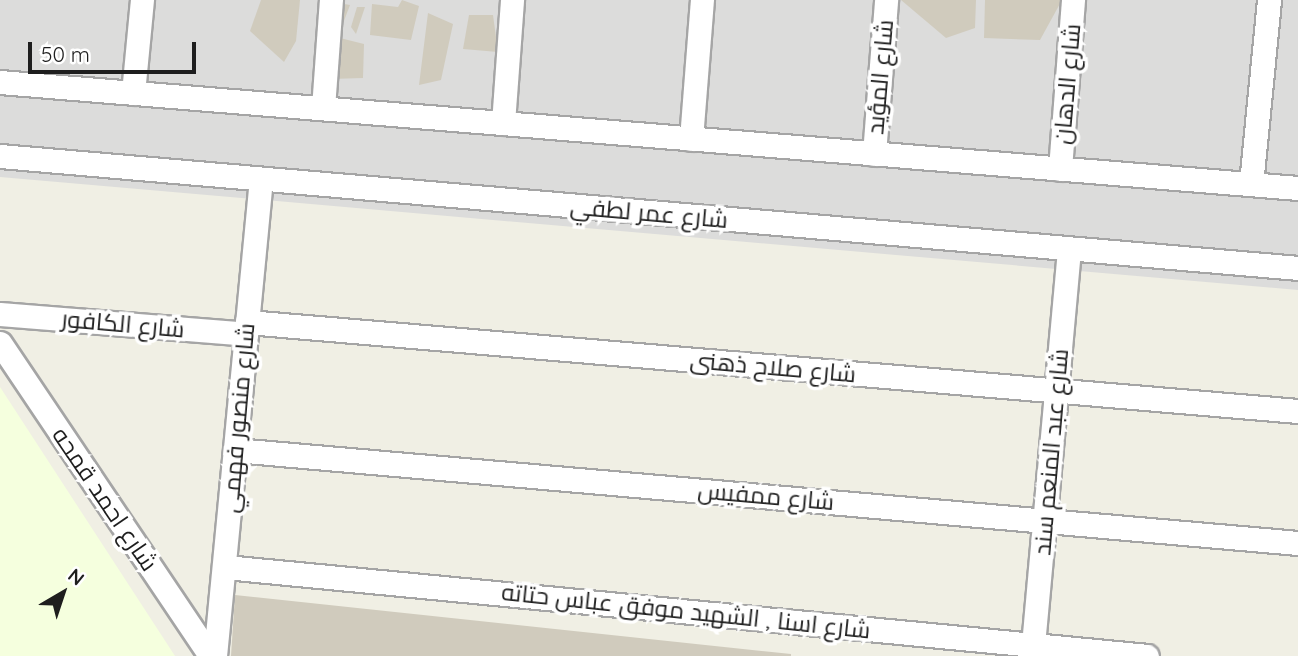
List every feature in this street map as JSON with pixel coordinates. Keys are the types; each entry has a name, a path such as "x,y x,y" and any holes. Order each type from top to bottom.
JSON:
{"street":[{"path":"133,93 142,0"},
{"path":"323,108 331,0"},
{"path":"503,124 512,0"},
{"path":"691,139 702,0"},
{"name":"شارع المؤيد","path":"874,154 886,0"},
{"name":"شارع الدهان","path":"1060,169 1073,0"},
{"path":"1251,184 1269,0"},
{"path":"0,82 1298,188"},
{"name":"شارع عمر لطفي","path":"0,156 1298,268"},
{"name":"شارع منصور فهمي","path":"213,656 225,567 261,180"},
{"name":"شارع عبد المنعم سند","path":"1032,651 1069,249"},
{"name":"شارع الكافور","path":"0,314 247,328"},
{"name":"شارع صلاح ذهنى","path":"247,328 1298,411"},
{"name":"شارع احمد قمحه","path":"0,343 213,656"},
{"name":"شارع ممفيس","path":"235,450 1298,543"},
{"name":"شارع اسنا , الشهيد موفق عباس حتاته","path":"225,567 1032,651 1147,656"}],"shaded area":[{"path":"0,0 1298,0 1298,290 0,177"},
{"path":"0,387 175,656 0,656"}],"building":[{"path":"261,0 300,0 296,41 284,62 250,31"},
{"path":"402,0 419,6 411,40 370,35 372,4 398,7"},
{"path":"901,0 976,0 975,28 946,38"},
{"path":"985,0 1062,0 1040,40 984,38"},
{"path":"338,3 350,5 342,26 329,26"},
{"path":"357,7 365,7 356,34 351,27"},
{"path":"428,13 453,24 441,80 419,85"},
{"path":"469,15 493,15 498,52 463,49"},
{"path":"328,35 364,44 363,78 331,79"},
{"path":"235,595 791,654 791,656 231,656"}]}
